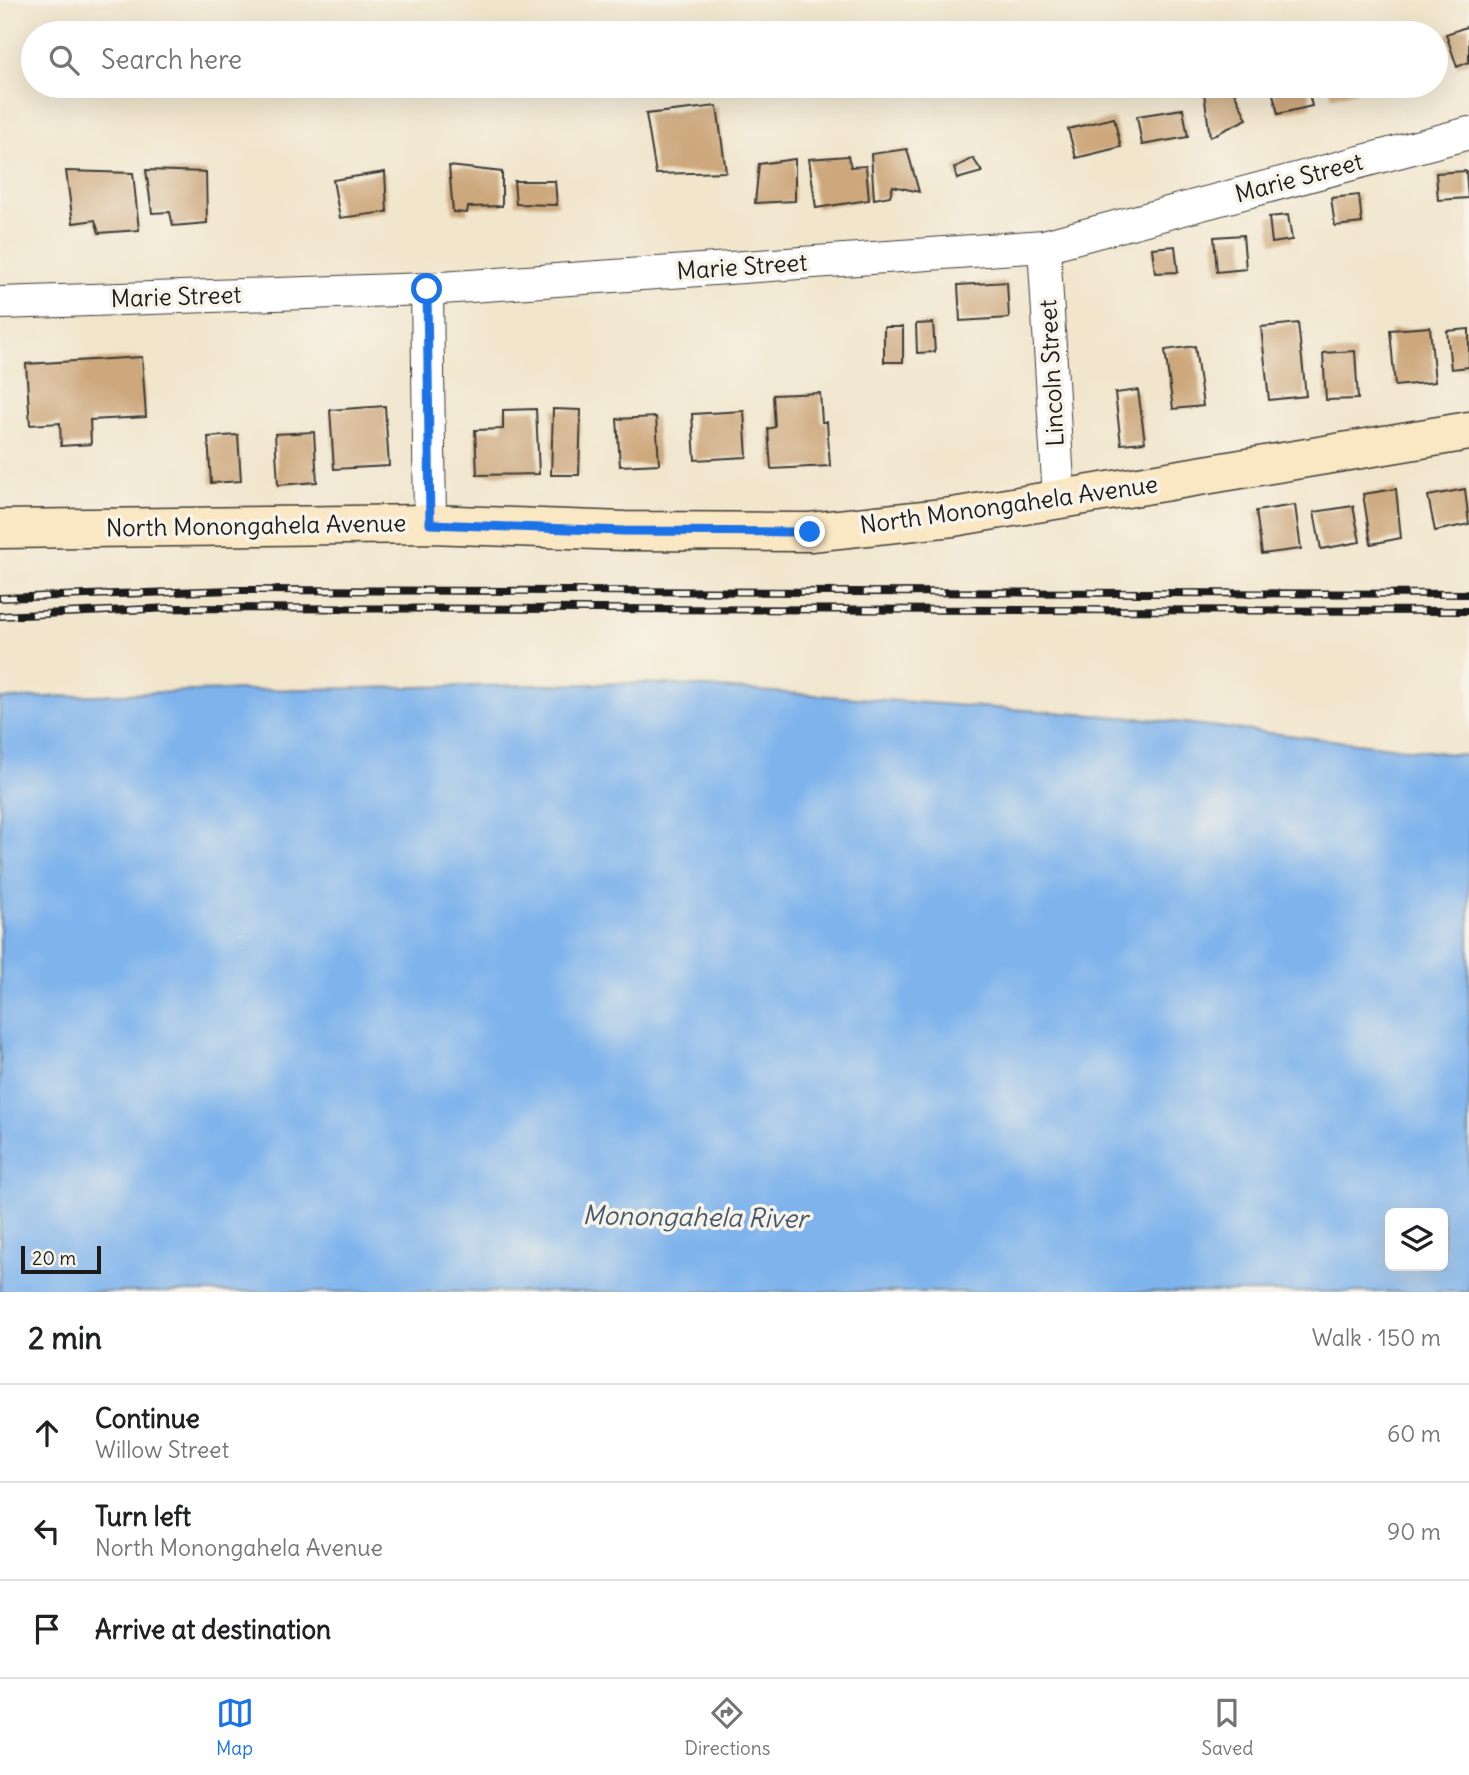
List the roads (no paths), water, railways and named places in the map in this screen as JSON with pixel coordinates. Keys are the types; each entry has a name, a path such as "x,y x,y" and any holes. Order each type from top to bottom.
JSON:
{"main road":[{"name":"North Monongahela Avenue","path":"0,529 430,524 624,531 810,532 953,517 1469,431"}],"street":[{"name":"Marie Street","path":"0,303 427,289 953,255 1044,246 1469,133"},
{"name":"Lincoln Street","path":"1044,246 1059,499"},
{"path":"427,289 430,524"}],"water":[{"name":"Monongahela River","path":"650,683 1149,719 1469,756 1469,1292 0,1292 0,699 193,691"}],"railway":[{"path":"0,598 233,590 1469,594"},
{"path":"0,616 171,608 1469,611"}]}
